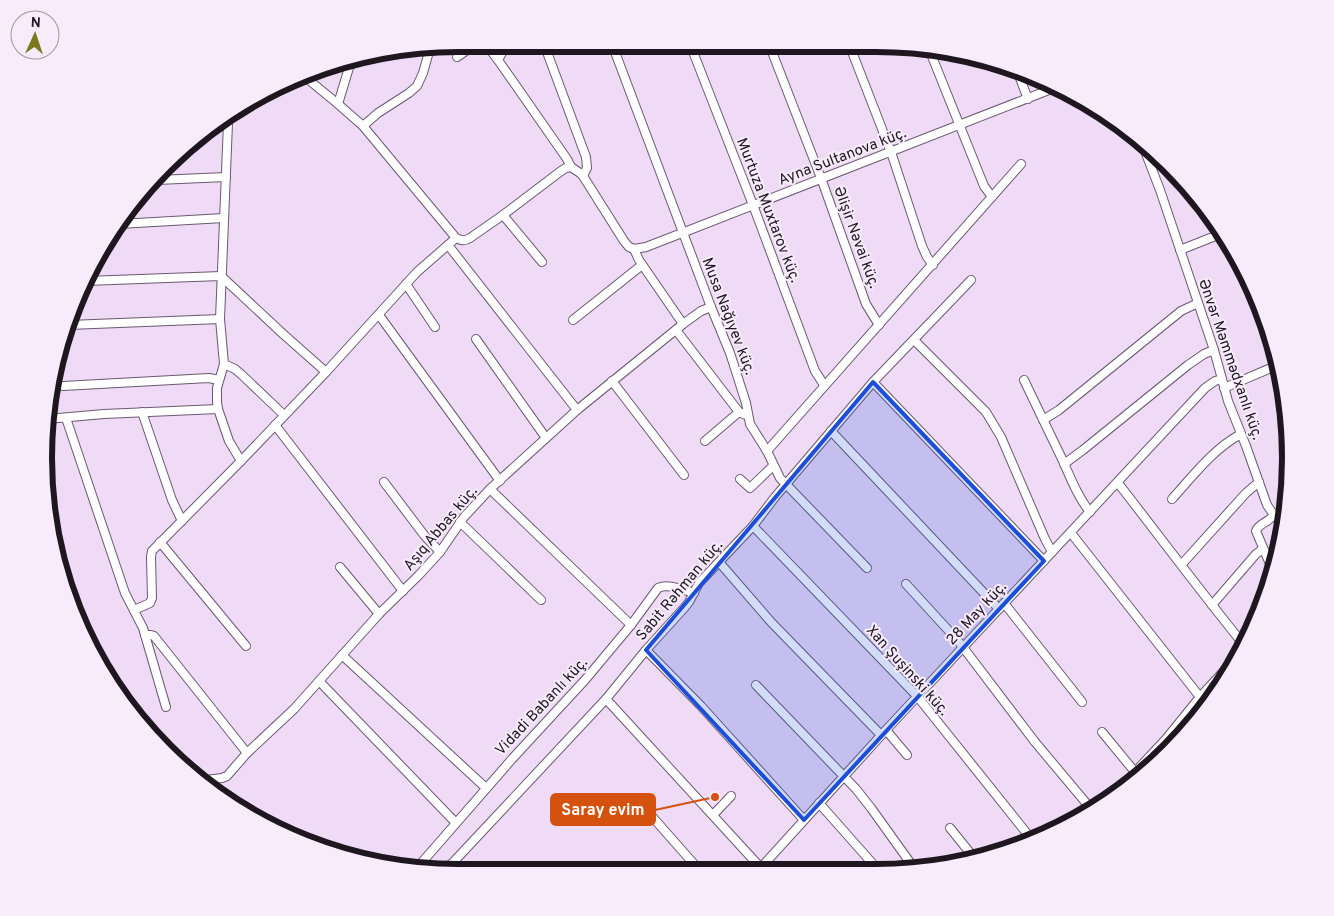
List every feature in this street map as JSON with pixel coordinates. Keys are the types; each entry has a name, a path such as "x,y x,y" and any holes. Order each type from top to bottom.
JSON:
{"street":[{"path":"457,57 464,52"},
{"path":"492,52 571,167 580,172 624,240 629,247 634,249 679,327 739,412 748,416"},
{"path":"498,60 502,52"},
{"path":"547,52 586,157 587,168 583,176"},
{"name":"Musa Nağıyev küç.","path":"615,52 733,362 748,416 756,434 785,485 867,568"},
{"name":"Murtuza Muxtarov küç.","path":"693,52 815,371 824,386"},
{"name":"Əlişir Nəvai küç.","path":"773,52 866,304 879,324"},
{"path":"852,52 891,152 922,246 933,265"},
{"path":"363,126 378,113 417,86 429,53"},
{"path":"933,57 984,186 992,197"},
{"path":"338,104 349,67"},
{"path":"1021,79 1028,98"},
{"path":"310,81 363,126 456,238 460,240 465,240 503,215 561,171 571,167"},
{"name":"Ayna Sultanova küç.","path":"634,249 646,247 1047,91"},
{"path":"228,124 220,319 224,364 217,388 218,409 229,442 241,461"},
{"name":"Ənvər Məmmədxanlı küç.","path":"1147,157 1214,350 1224,388 1270,510 1274,515"},
{"path":"766,451 1022,164"},
{"path":"163,180 226,177"},
{"path":"503,215 542,262"},
{"path":"127,224 224,218"},
{"path":"1180,250 1215,236"},
{"path":"134,610 150,603 152,598 152,551 326,372 417,272 456,238"},
{"path":"448,245 577,410"},
{"path":"573,320 642,265"},
{"path":"93,281 222,276 326,372"},
{"name":"Sabit Rəhman küç.","path":"451,864 606,699 646,650 685,607 699,583 753,526 785,485 873,382 971,280"},
{"path":"406,284 434,327"},
{"path":"1043,420 1059,410 1181,311 1198,303"},
{"name":"Aşıq Abbas küç.","path":"210,779 228,776 247,753 294,709 379,614 440,552 460,522 490,489 577,410 679,327 711,307"},
{"path":"379,315 500,481"},
{"path":"75,325 220,319"},
{"path":"476,340 546,438"},
{"path":"914,340 986,412 992,421 1001,437 1052,552"},
{"path":"1064,464 1188,365 1204,354 1214,350"},
{"path":"224,364 235,369 284,415"},
{"path":"1224,388 1271,367"},
{"path":"63,386 209,378 220,380"},
{"name":"28 May küç.","path":"764,864 917,696 1205,388 1215,381 1222,379"},
{"path":"1024,380 1074,486 1090,512"},
{"path":"612,382 684,475"},
{"path":"873,382 1044,561"},
{"path":"54,419 104,414 218,409"},
{"path":"142,412 172,500 182,520"},
{"path":"705,440 739,412"},
{"path":"66,418 124,593 139,619 145,636 166,707"},
{"path":"275,425 403,590"},
{"path":"831,431 1002,606 1082,702"},
{"path":"1172,499 1207,460 1241,434"},
{"path":"740,479 750,488 773,466"},
{"path":"384,482 424,535 440,552"},
{"path":"1182,564 1246,493 1259,482"},
{"path":"1118,483 1239,639"},
{"path":"490,489 630,625"},
{"path":"1269,560 1256,529 1274,515 1277,516"},
{"path":"460,522 541,600"},
{"name":"Xan Şuşinski küç.","path":"753,526 917,696 1028,834"},
{"path":"1071,533 1200,697"},
{"path":"160,542 246,646"},
{"path":"1212,606 1263,548"},
{"path":"719,562 770,622 907,755"},
{"path":"340,567 379,614"},
{"path":"906,584 963,647 1036,742 1087,804"},
{"name":"Vidadi Babanlı küç.","path":"422,862 486,788 585,680 658,588 669,586 694,593"},
{"path":"145,636 154,636 247,753"},
{"path":"646,650 701,706 804,820"},
{"path":"342,655 486,788"},
{"path":"319,681 456,823"},
{"path":"1146,760 1213,683"},
{"path":"756,685 844,776 871,808 910,862"},
{"path":"606,699 713,815 754,864"},
{"path":"1102,732 1134,771"},
{"path":"713,815 731,796"},
{"path":"820,803 873,864"},
{"path":"641,804 694,864"},
{"path":"950,828 970,853"}],"highlighted area":[{"path":"873,382 1044,561 804,820 646,650"}],"place":[{"name":"Saray evim","path":"715,797"}]}
